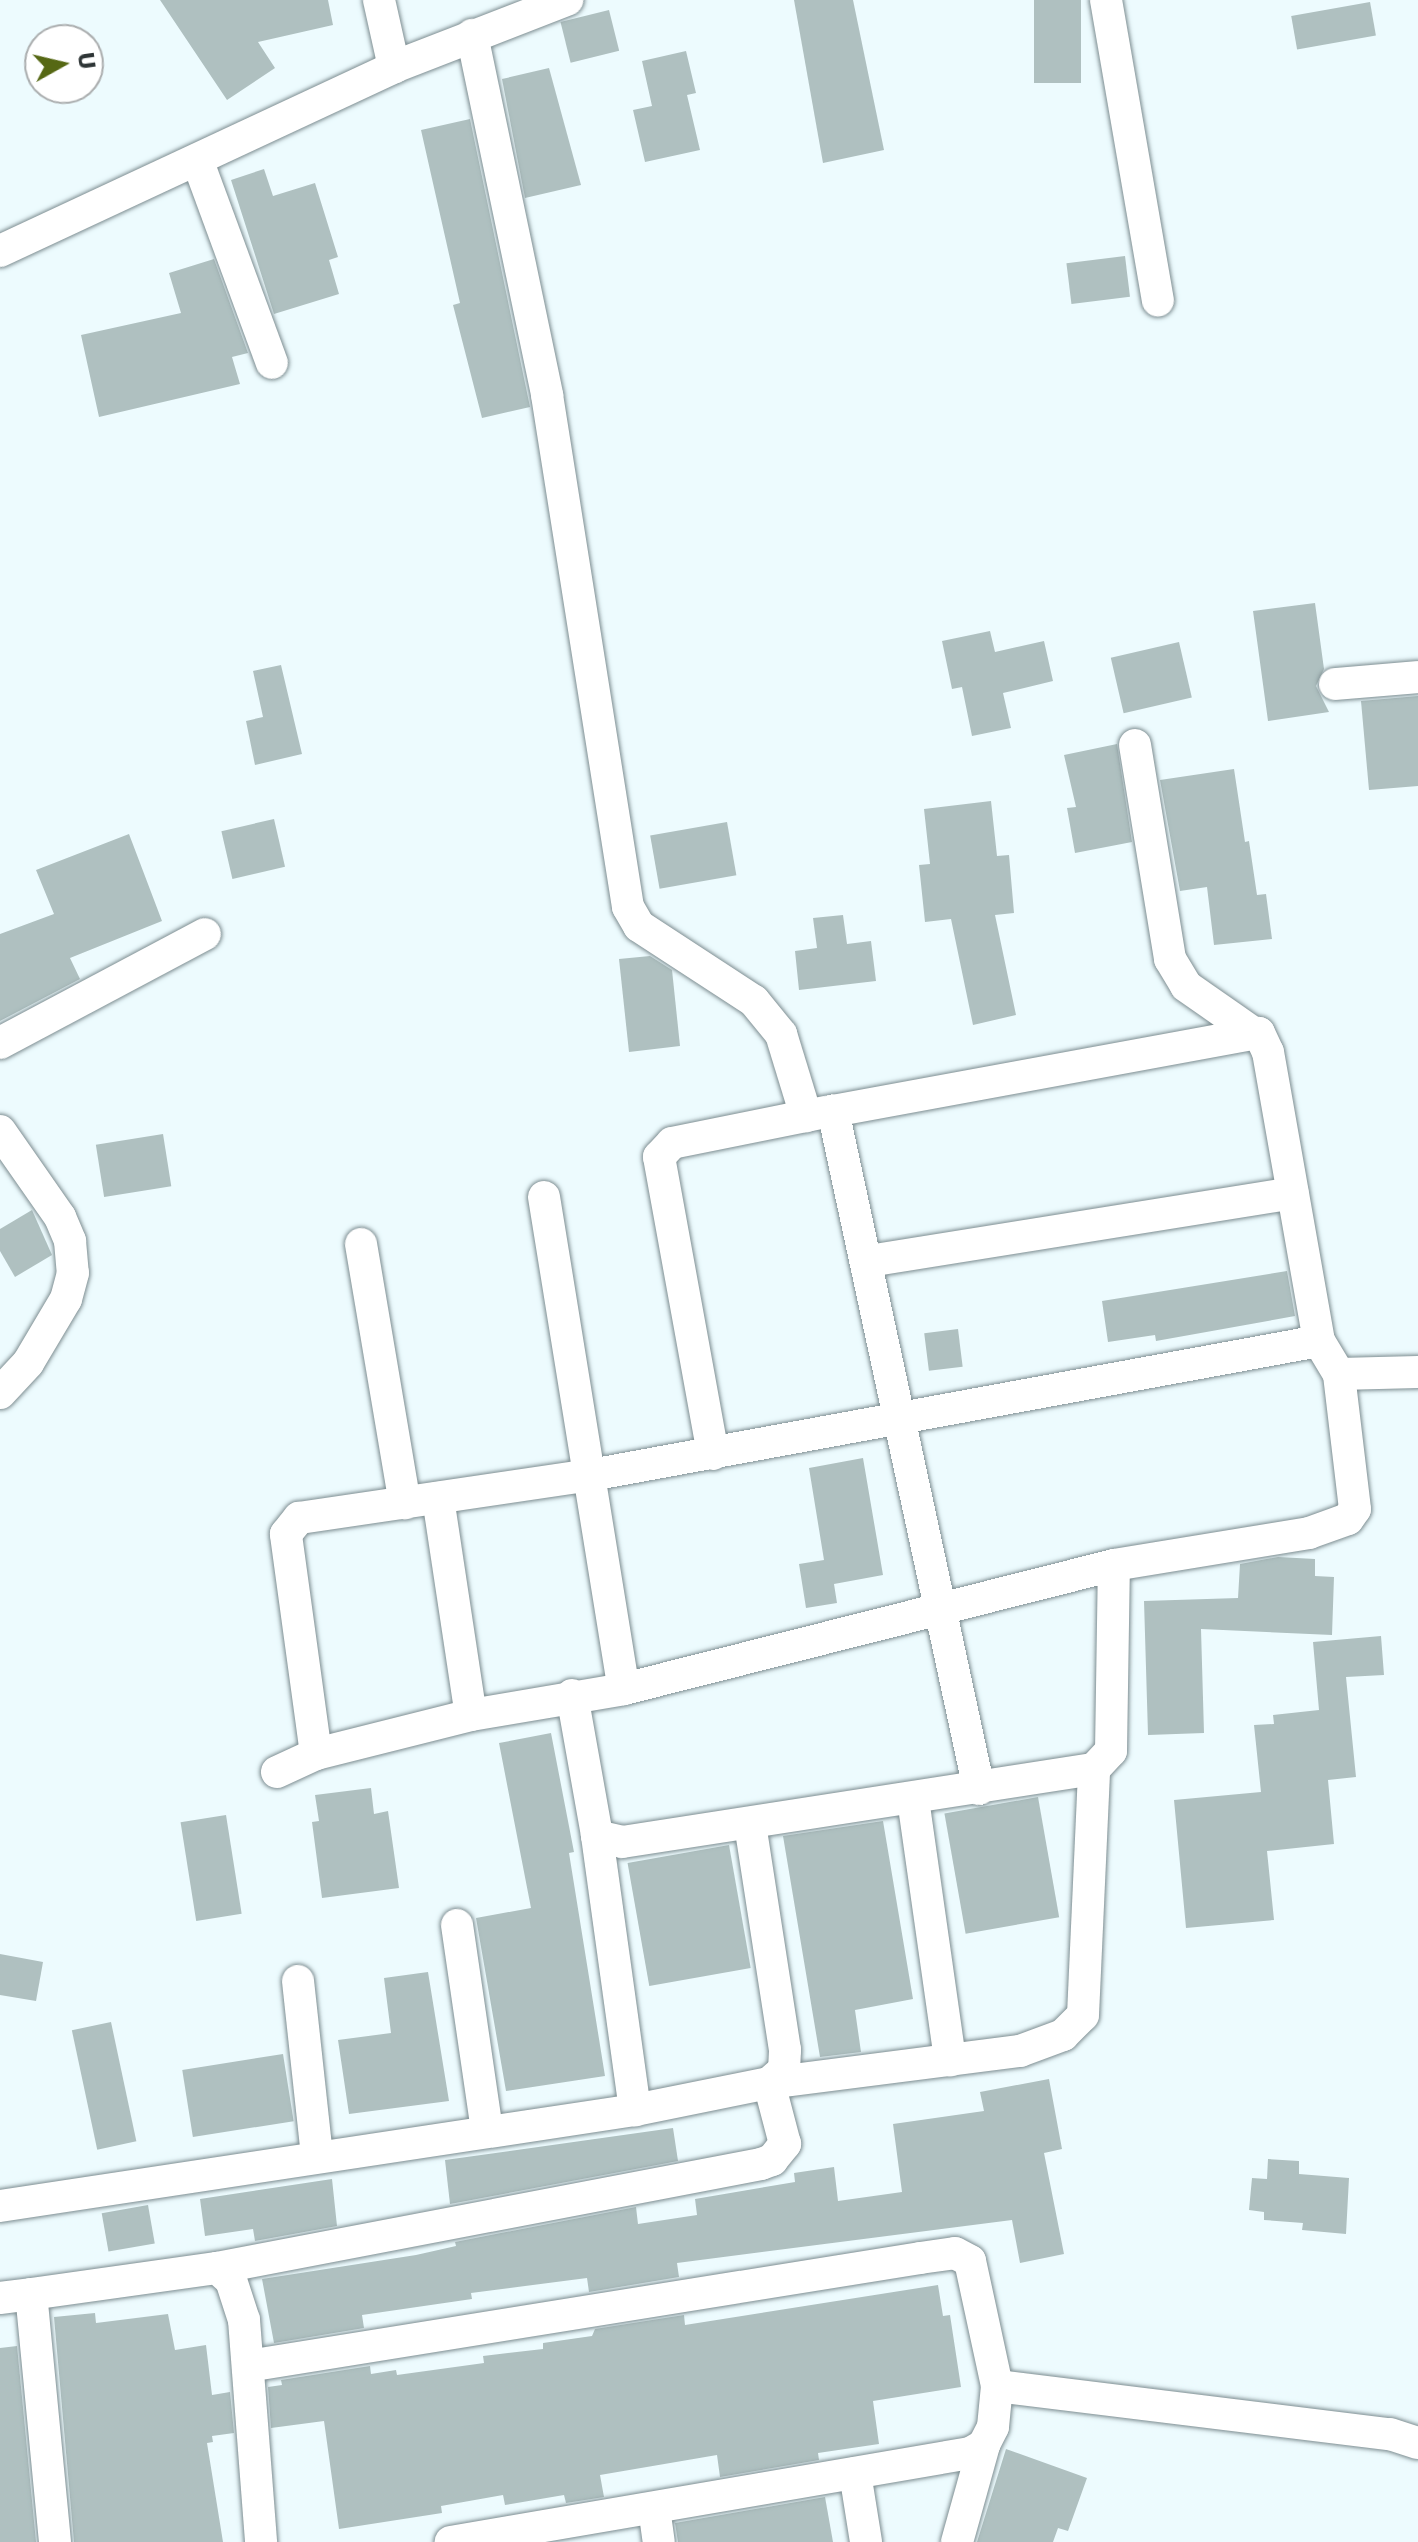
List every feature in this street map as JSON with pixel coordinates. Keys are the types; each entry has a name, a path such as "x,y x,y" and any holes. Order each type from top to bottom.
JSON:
{"street":[{"path":"379,0 394,67"},
{"path":"0,251 198,162 394,67 567,0"},
{"path":"1106,0 1158,301"},
{"path":"472,35 555,438 628,907 639,926 754,1001 781,1034 820,1114 869,1261 979,1789"},
{"path":"198,162 272,363"},
{"path":"1335,684 1418,677"},
{"path":"277,1772 316,1754 471,1715 572,1695 624,1689 943,1611 1114,1565 1309,1533 1348,1519 1355,1509 1339,1374 1319,1341 1265,1041 1186,986 1170,959 1135,745"},
{"path":"0,1043 205,934"},
{"path":"713,1454 659,1157 672,1143 1252,1032"},
{"path":"0,1131 60,1217 70,1241 73,1273 66,1299 28,1363 0,1393"},
{"path":"869,1261 1293,1193"},
{"path":"544,1197 624,1689"},
{"path":"361,1244 405,1503"},
{"path":"316,1754 286,1534 299,1518 713,1454 1319,1341"},
{"path":"1339,1374 1418,1372"},
{"path":"438,1498 471,1715"},
{"path":"597,1836 647,1840 1094,1769 1111,1751 1114,1565"},
{"path":"572,1695 597,1836 635,2110"},
{"path":"0,2206 635,2110 769,2083 1043,2045 1063,2035 1083,2015 1094,1769"},
{"path":"913,1799 950,2060"},
{"path":"750,1825 785,2050 784,2070 769,2083"},
{"path":"457,1925 487,2131"},
{"path":"298,1981 317,2156"},
{"path":"55,2542 16,2296 217,2268 761,2164 772,2160 785,2144 769,2083"},
{"path":"248,2366 955,2253 970,2261 997,2386 993,2427 984,2445 957,2542"},
{"path":"217,2268 239,2296 248,2366 261,2542"},
{"path":"997,2386 1390,2434 1418,2443"},
{"path":"460,2541 946,2459 984,2445"},
{"path":"855,2473 866,2542"},
{"path":"654,2508 659,2542"}],"building":[{"path":"160,0 328,0 333,25 258,42 275,68 227,100"},
{"path":"794,0 853,0 884,150 823,163"},
{"path":"1034,0 1081,0 1081,83 1034,83"},
{"path":"1370,2 1376,35 1297,49 1291,16"},
{"path":"609,10 619,51 571,63 560,22"},
{"path":"686,51 696,93 687,95 700,150 645,162 633,110 652,106 642,61"},
{"path":"549,68 581,185 525,198 502,79"},
{"path":"470,119 530,407 482,418 453,305 460,303 421,130"},
{"path":"264,169 273,196 315,183 338,257 329,260 339,294 274,314 231,180"},
{"path":"1125,256 1130,297 1071,304 1066,263"},
{"path":"214,259 248,353 232,357 240,384 99,417 81,335 181,313 169,273"},
{"path":"1315,603 1324,669 1316,686 1329,712 1268,721 1253,611"},
{"path":"990,631 995,652 1044,641 1053,681 1003,693 1011,728 972,736 962,687 952,689 942,641"},
{"path":"1179,642 1192,698 1124,713 1111,658"},
{"path":"281,665 302,754 255,765 246,721 263,717 253,671"},
{"path":"1418,696 1418,786 1369,790 1361,701"},
{"path":"1117,744 1132,842 1075,853 1067,808 1076,807 1064,755"},
{"path":"1234,769 1245,842 1249,841 1257,895 1266,894 1272,939 1214,945 1207,887 1180,891 1160,780"},
{"path":"991,801 997,856 1009,855 1014,913 995,915 1016,1015 973,1025 951,919 925,922 919,865 930,864 924,809"},
{"path":"274,819 285,867 232,879 221,831"},
{"path":"727,822 736,875 660,889 650,836"},
{"path":"129,834 162,921 70,958 80,979 0,1021 0,934 54,914 36,870"},
{"path":"843,915 847,944 871,941 876,981 799,990 795,951 817,948 813,918"},
{"path":"650,956 672,970 680,1046 629,1052 619,959"},
{"path":"163,1134 171,1186 104,1197 96,1145"},
{"path":"32,1210 52,1255 15,1277 0,1251 0,1229"},
{"path":"1287,1271 1295,1316 1156,1341 1155,1335 1108,1342 1102,1301"},
{"path":"958,1329 963,1367 929,1371 924,1333"},
{"path":"863,1458 883,1575 834,1584 837,1603 806,1608 799,1564 824,1560 809,1468"},
{"path":"1278,1557 1315,1559 1315,1576 1334,1577 1332,1635 1201,1629 1204,1733 1148,1735 1144,1601 1238,1598 1240,1564"},
{"path":"1381,1636 1384,1675 1346,1677 1356,1777 1328,1780 1334,1844 1267,1851 1274,1920 1186,1928 1174,1800 1261,1792 1254,1725 1274,1724 1273,1715 1319,1710 1313,1642"},
{"path":"551,1733 574,1852 569,1853 605,2076 506,2091 476,1918 531,1908 499,1743"},
{"path":"371,1788 374,1814 388,1811 399,1888 322,1898 312,1822 319,1821 315,1795"},
{"path":"1038,1797 1059,1917 966,1934 944,1813"},
{"path":"226,1815 242,1914 196,1921 181,1822"},
{"path":"883,1821 913,1999 855,2010 861,2052 820,2057 783,1836"},
{"path":"729,1845 751,1968 649,1986 628,1863"},
{"path":"0,1954 43,1962 36,2001 0,1995"},
{"path":"428,1972 449,2101 349,2114 338,2040 391,2033 384,1978"},
{"path":"111,2022 136,2141 97,2150 72,2030"},
{"path":"283,2054 294,2121 193,2137 182,2070"},
{"path":"1049,2079 1062,2149 1044,2153 1064,2254 1020,2263 1012,2220 677,2263 679,2277 589,2292 587,2278 471,2293 472,2299 362,2315 364,2328 274,2343 262,2279 416,2255 456,2246 455,2242 636,2207 638,2224 697,2215 695,2199 795,2182 794,2173 834,2167 838,2201 902,2192 893,2124 984,2111 980,2092"},
{"path":"673,2128 678,2161 450,2204 445,2160"},
{"path":"1268,2159 1299,2161 1299,2174 1349,2178 1346,2234 1302,2230 1303,2223 1264,2220 1264,2212 1249,2210 1252,2178 1267,2179"},
{"path":"332,2179 337,2226 255,2241 253,2229 205,2236 200,2199"},
{"path":"148,2205 155,2243 108,2252 102,2213"},
{"path":"938,2285 943,2316 950,2315 961,2387 873,2401 879,2444 818,2453 819,2460 720,2477 717,2455 600,2475 604,2497 566,2503 564,2495 505,2505 503,2495 441,2506 442,2513 339,2529 324,2421 271,2428 268,2387 282,2385 281,2380 370,2366 371,2374 396,2370 397,2375 484,2363 483,2356 543,2349 543,2343 592,2336 595,2329 684,2315 685,2325"},
{"path":"95,2313 96,2323 168,2314 175,2350 206,2345 212,2395 230,2392 234,2433 212,2436 213,2442 207,2443 223,2542 74,2542 54,2317"},
{"path":"17,2346 36,2542 0,2542 0,2348"},
{"path":"1006,2449 1087,2478 1068,2531 1058,2528 1053,2542 977,2542"},
{"path":"825,2497 833,2542 678,2542 675,2523"}]}
